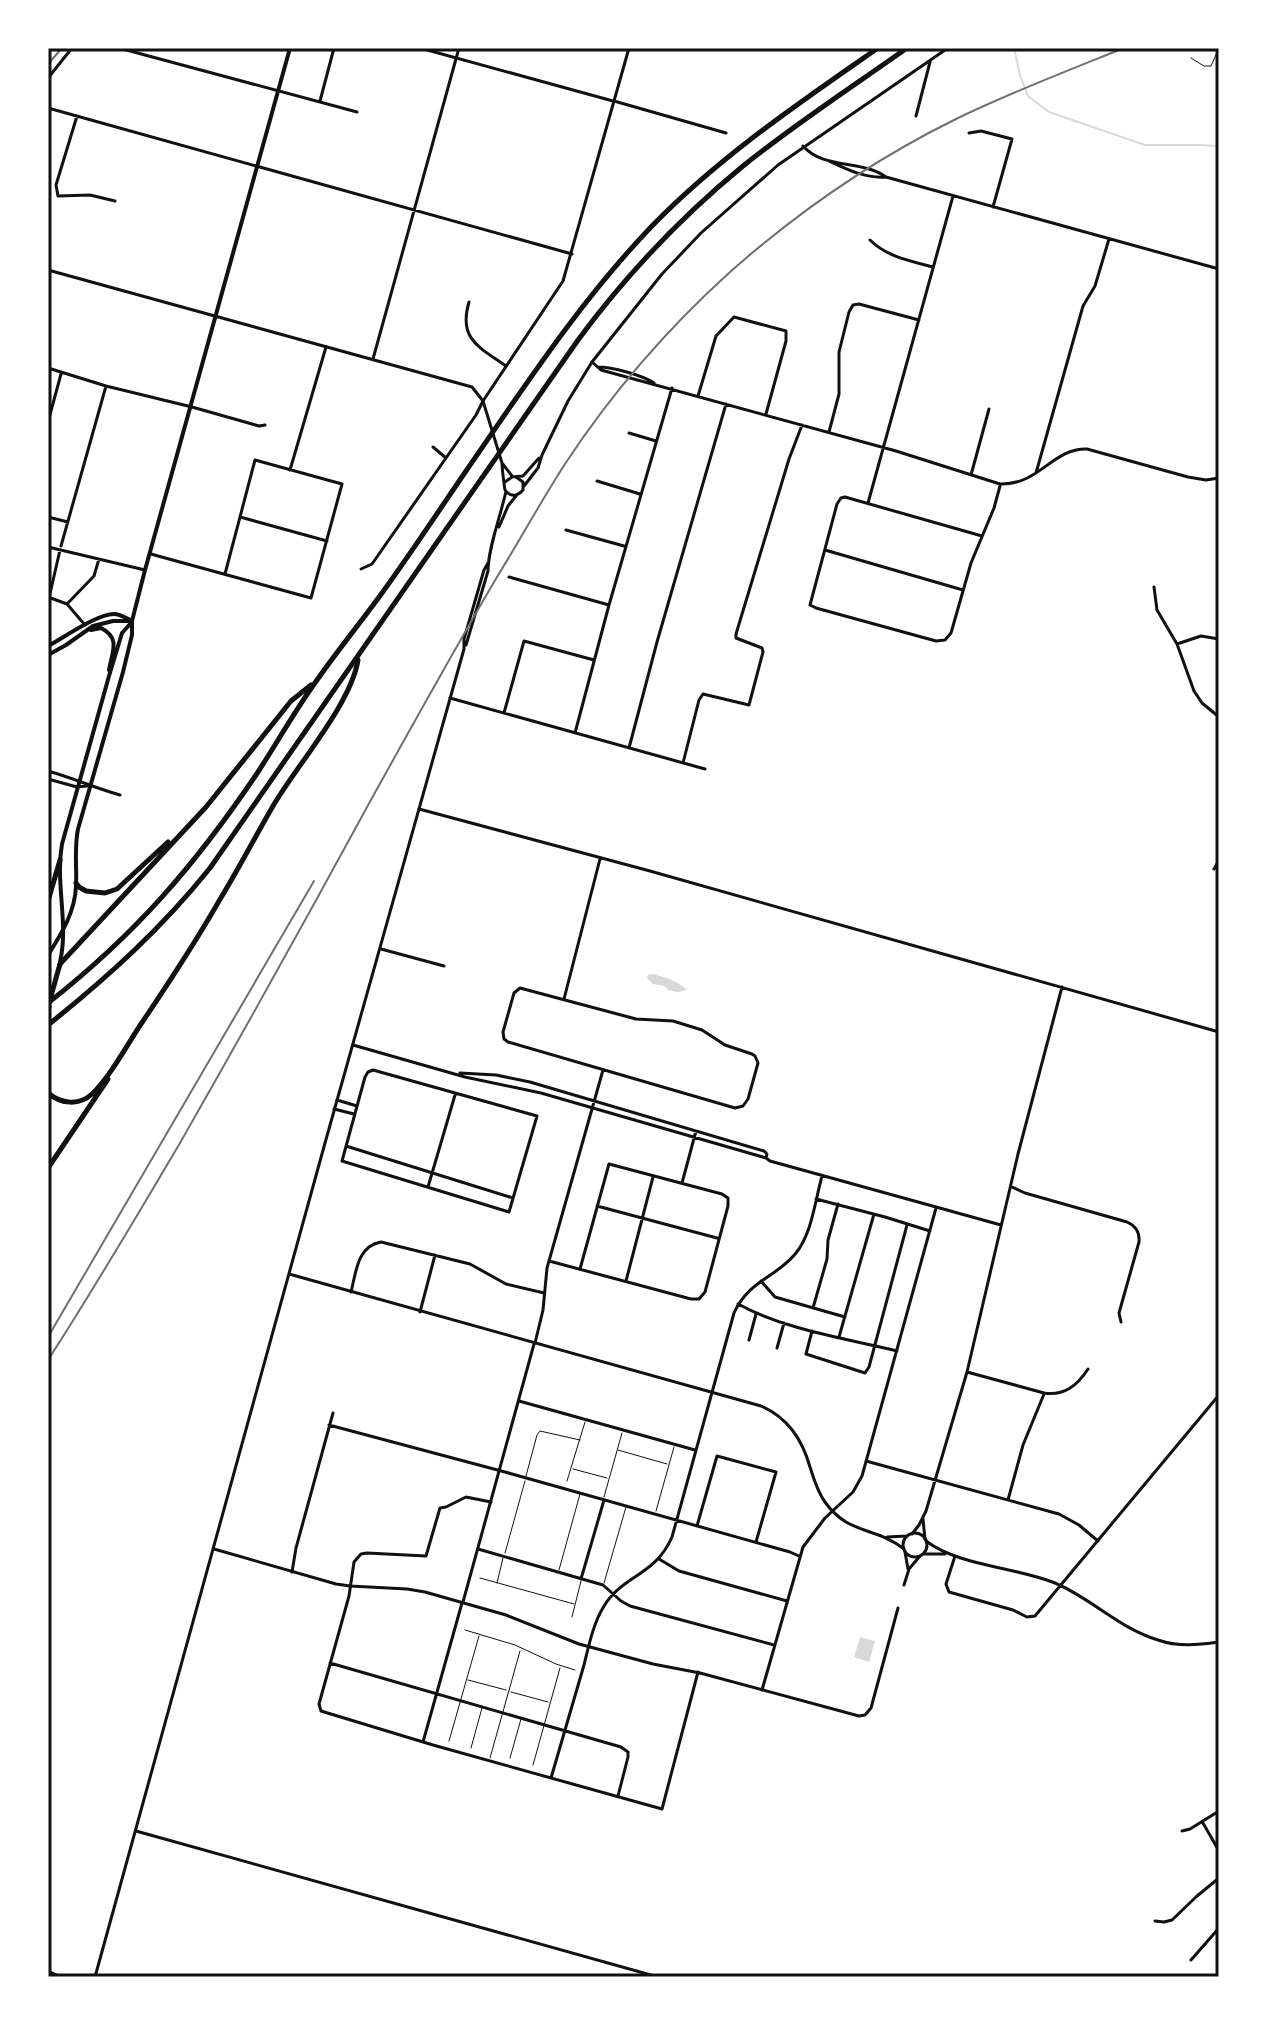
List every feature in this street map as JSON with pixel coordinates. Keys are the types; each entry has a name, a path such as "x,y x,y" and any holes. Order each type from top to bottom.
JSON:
{"highway":[{"path":"48,1006 109,953 178,881 576,314 612,270 691,188 751,138 878,48"},
{"path":"48,1025 132,955 188,895 241,826 588,326 627,278 679,223 764,149 907,48"},
{"path":"48,1093 66,1102 85,1099 120,1056 188,953 283,790 336,710 356,671 359,655"},
{"path":"48,1014 60,964 223,787 291,701 315,682"},
{"path":"76,883 86,891 105,893 117,889 187,826"},
{"path":"48,901 60,860"},
{"path":"48,1168 120,1056"}],"main road":[{"path":"48,955 63,932 73,905 76,839 123,672 145,570 290,48"},
{"path":"48,646 110,614 119,614 132,621"},
{"path":"48,655 101,623 132,621"},
{"path":"60,964 63,949 60,860 63,839 122,633 132,621"},
{"path":"86,632 101,628 112,636 114,644 109,676"}],"street":[{"path":"48,78 72,48"},
{"path":"119,48 357,112"},
{"path":"320,101 334,48"},
{"path":"420,48 726,133"},
{"path":"373,359 459,48"},
{"path":"361,569 372,564 561,286 629,48"},
{"path":"95,1977 381,949 464,639 497,530 508,506 538,468 568,401 592,362 633,308 683,251 738,199 801,148 948,48"},
{"path":"916,116 930,60"},
{"path":"48,108 572,254"},
{"path":"77,116 56,185 58,196 90,195 115,201"},
{"path":"969,133 981,131 1012,139 993,207"},
{"path":"801,148 843,169 877,178 886,177 1219,269"},
{"path":"868,503 953,196"},
{"path":"1036,473 1083,306 1095,286 1109,239"},
{"path":"870,240 887,253 933,267"},
{"path":"48,270 472,387 483,401 502,463 524,486"},
{"path":"469,302 465,318 468,334 476,344 506,366"},
{"path":"829,432 839,394 839,352 853,305 919,320"},
{"path":"698,396 716,336 734,317 786,331 786,341 765,415"},
{"path":"290,470 326,347"},
{"path":"592,362 598,367 648,383 883,447 1000,484 1019,483 1070,451 1087,449 1188,477 1206,480 1219,478"},
{"path":"48,368 106,386 259,426 265,425"},
{"path":"48,422 61,374"},
{"path":"85,625 67,604 48,598 106,386"},
{"path":"575,733 672,388"},
{"path":"629,748 726,404"},
{"path":"971,475 989,409"},
{"path":"683,763 703,694 749,705 763,652 762,648 736,638 748,591 802,425"},
{"path":"629,433 657,441"},
{"path":"433,447 446,458"},
{"path":"505,482 508,478 523,476 542,455"},
{"path":"150,554 311,598 342,484 255,460 225,574"},
{"path":"497,530 506,491 502,463"},
{"path":"597,481 641,494"},
{"path":"982,536 841,498 810,605 936,641 945,640 951,633 974,553 982,536 994,508 1000,484"},
{"path":"506,491 516,496"},
{"path":"48,517 68,522"},
{"path":"240,517 327,541"},
{"path":"566,530 626,546"},
{"path":"48,547 145,570"},
{"path":"825,550 963,590"},
{"path":"67,604 94,576 99,559"},
{"path":"509,577 609,605"},
{"path":"1154,587 1157,610 1177,644 1196,696 1219,717"},
{"path":"1177,644 1201,636 1219,639"},
{"path":"504,713 524,641 594,660"},
{"path":"450,698 705,769"},
{"path":"48,771 120,795"},
{"path":"48,779 77,787 90,786"},
{"path":"419,809 1219,1032"},
{"path":"564,999 601,858"},
{"path":"1214,869 1219,860"},
{"path":"381,949 444,966"},
{"path":"908,1573 903,1544 924,1516 967,1372 1018,1154 1062,987"},
{"path":"525,988 631,1018 667,1020 702,1030 725,1045 752,1054 758,1063 747,1101 738,1108 603,1070 504,1039 503,1032 517,989 525,988"},
{"path":"353,1045 541,1093 1001,1225"},
{"path":"376,1070 455,1093 537,1116 509,1212 342,1161 366,1075 370,1071 376,1070"},
{"path":"423,1742 542,1317 549,1261 603,1070"},
{"path":"453,1073 503,1076 543,1086 764,1151 766,1158"},
{"path":"428,1187 455,1093"},
{"path":"337,1100 357,1106"},
{"path":"334,1109 354,1115"},
{"path":"682,1183 696,1131"},
{"path":"346,1146 513,1198"},
{"path":"549,1261 691,1299 700,1298 705,1292 727,1197 609,1164 580,1269"},
{"path":"626,1281 653,1176"},
{"path":"551,1778 599,1616 614,1594 649,1569 669,1543 738,1304 745,1293 797,1252 806,1233 822,1176"},
{"path":"1012,1187 1130,1223 1137,1229 1139,1242 1119,1313 1121,1322"},
{"path":"816,1199 930,1231"},
{"path":"813,1308 838,1204"},
{"path":"597,1206 719,1238"},
{"path":"762,1690 799,1556 806,1542 856,1488 866,1461 936,1207"},
{"path":"839,1338 874,1214"},
{"path":"812,1331 806,1354 865,1373 907,1225"},
{"path":"351,1292 364,1249 384,1242 475,1266 506,1284 544,1293"},
{"path":"420,1312 435,1255"},
{"path":"289,1274 761,1406 787,1423 802,1442 819,1492 832,1511 855,1528 882,1537 912,1557 952,1555 1046,1580 1153,1639 1183,1645 1219,1642"},
{"path":"761,1281 775,1297 845,1317"},
{"path":"738,1304 784,1323 897,1351"},
{"path":"749,1340 756,1314"},
{"path":"777,1348 784,1323"},
{"path":"967,1372 1058,1394 1069,1390 1088,1369"},
{"path":"1008,1500 1023,1445 1044,1393"},
{"path":"952,1555 946,1584 951,1593 1032,1617 1219,1395"},
{"path":"519,1401 695,1450"},
{"path":"292,1572 333,1413"},
{"path":"329,1425 799,1556"},
{"path":"697,1526 717,1456 776,1472 756,1542"},
{"path":"866,1461 1064,1516 1098,1541"},
{"path":"491,1502 466,1497 440,1508 426,1556 367,1553 361,1554 354,1562 319,1704 321,1711 662,1809 698,1672"},
{"path":"581,1579 604,1500"},
{"path":"904,1585 908,1573 927,1547 924,1516"},
{"path":"882,1537 921,1535 952,1555"},
{"path":"214,1549 350,1586 407,1589 463,1602 522,1620 589,1646 653,1664 698,1672 851,1716 865,1715 872,1703 898,1608"},
{"path":"478,1549 603,1585 630,1606 774,1645"},
{"path":"659,1559 679,1571 787,1601"},
{"path":"330,1663 621,1747 628,1752 618,1797"},
{"path":"1182,1831 1219,1811"},
{"path":"1202,1821 1219,1851"},
{"path":"136,1831 658,1977"},
{"path":"1155,1921 1172,1920 1219,1878"},
{"path":"1191,1960 1219,1928"},
{"path":"48,1971 61,1977"}],"lane":[{"path":"1191,58 1204,66 1211,66 1219,48"},
{"path":"567,1481 586,1420"},
{"path":"604,1500 623,1430"},
{"path":"497,1583 537,1435 540,1431 580,1440"},
{"path":"655,1514 675,1444"},
{"path":"618,1450 669,1464"},
{"path":"572,1468 610,1479"},
{"path":"558,1572 580,1493"},
{"path":"603,1585 626,1506"},
{"path":"480,1578 574,1604"},
{"path":"572,1617 581,1579"},
{"path":"465,1630 497,1639 575,1670"},
{"path":"449,1741 479,1634"},
{"path":"489,1761 521,1648"},
{"path":"533,1765 561,1666"},
{"path":"466,1679 551,1703"},
{"path":"471,1748 483,1707"},
{"path":"510,1758 522,1718"}],"shaded area":[{"path":"653,974 687,990 678,992 653,984 647,978"},
{"path":"860,1637 875,1641 869,1662 854,1657"}],"waterway":[{"path":"1014,48 1028,96 1049,112 1145,145 1219,146"}],"railway":[{"path":"48,64 62,48"},
{"path":"48,1360 180,1143 497,577 565,464 621,388 662,339 730,272 837,188 894,152 954,120 1124,48"},
{"path":"48,1337 314,881"}]}
